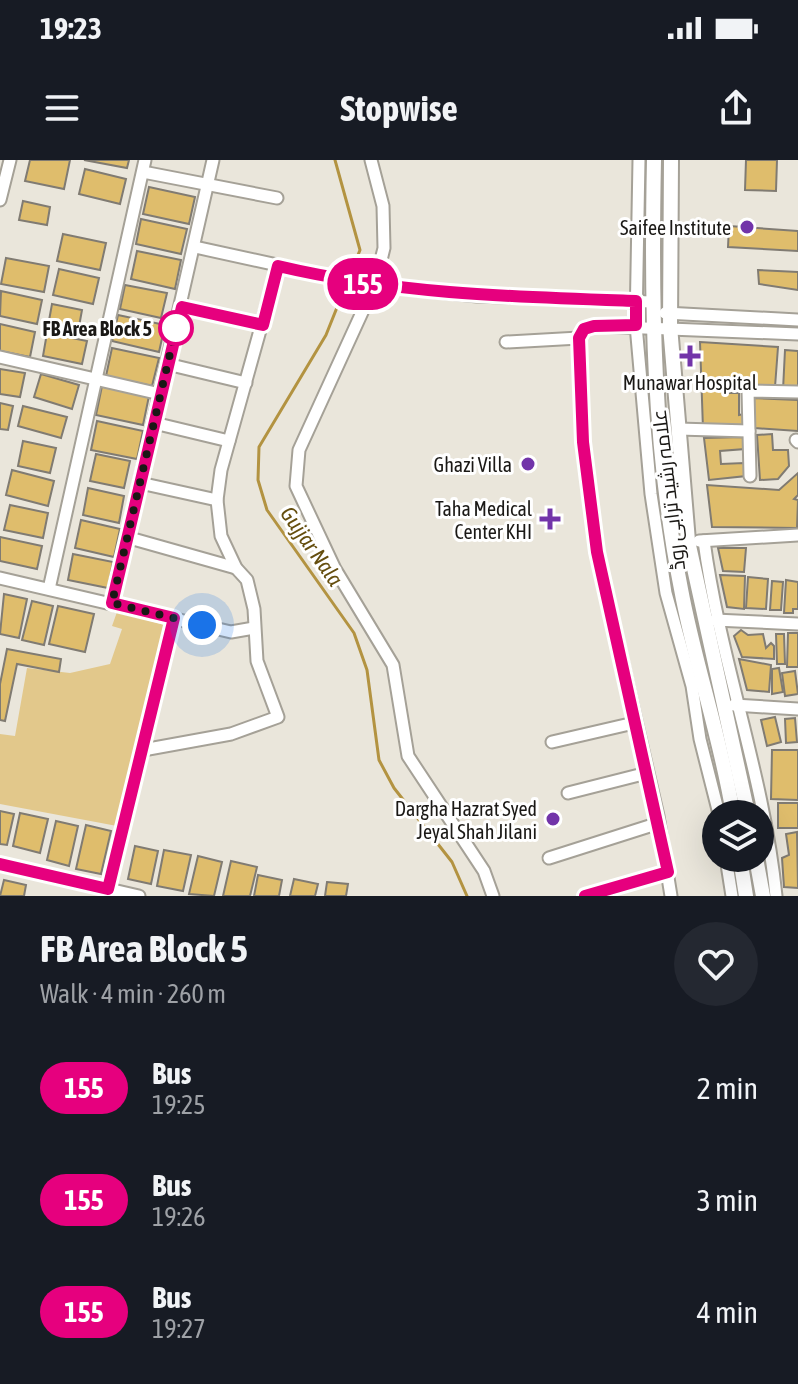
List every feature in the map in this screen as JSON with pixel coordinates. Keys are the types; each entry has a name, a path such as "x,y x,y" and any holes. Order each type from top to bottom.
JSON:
{"main road":[{"name":"علامہ رشید ترابی روڈ","path":"654,160 652,314 664,481 681,590 730,800"},
{"name":"علامہ رشید ترابی روڈ","path":"671,160 670,320 688,541 733,705 746,800"},
{"path":"742,872 746,896"},
{"path":"759,872 763,896"}],"street":[{"path":"0,200 10,160"},
{"path":"112,603 182,307 213,160"},
{"path":"371,160 383,206 384,248 299,450 296,486 335,569 393,665 408,756 484,871 493,896"},
{"path":"639,160 636,325 651,494 666,593 692,686 716,800"},
{"path":"49,589 144,166 208,185 277,198"},
{"path":"195,247 334,280 477,296 636,301 652,314 670,320 798,334"},
{"path":"143,750 231,734 278,717 257,661 247,580 236,568 221,536 217,500 229,441 278,266"},
{"path":"182,307 263,325"},
{"path":"652,314 636,325 584,329 579,338 583,442 597,552 659,823 671,896"},
{"path":"670,320 798,320"},
{"path":"506,342 579,338"},
{"path":"0,357 160,394"},
{"path":"167,364 246,383"},
{"path":"750,476 748,391 798,392"},
{"path":"154,423 229,441"},
{"path":"678,429 749,431"},
{"path":"140,483 217,500"},
{"path":"688,541 798,535"},
{"path":"126,537 236,568"},
{"path":"704,541 712,620 798,624"},
{"path":"0,578 231,632 254,628"},
{"path":"107,893 174,618"},
{"path":"776,896 765,815 733,705 798,709"},
{"path":"552,742 634,723"},
{"path":"568,793 647,773"},
{"path":"549,858 659,823"},
{"path":"0,864 107,893 139,896"},
{"path":"585,896 668,872"},
{"path":"728,872 732,896"}],"shaded area":[{"path":"117,612 165,625 117,826 0,804 0,734 15,736 27,668 70,673 110,664 122,629 112,626"}],"building":[{"path":"30,160 70,160 64,189 25,181"},
{"path":"84,160 129,160 127,168"},
{"path":"746,160 777,160 776,191 745,190"},
{"path":"85,169 126,179 120,204 79,194"},
{"path":"149,187 195,197 189,224 143,214"},
{"path":"23,201 50,207 47,225 19,220"},
{"path":"141,219 187,229 181,254 136,244"},
{"path":"729,226 798,231 798,251 728,247"},
{"path":"63,234 106,243 100,270 57,261"},
{"path":"137,251 181,260 175,289 131,279"},
{"path":"6,258 49,266 44,292 1,284"},
{"path":"59,269 99,278 93,304 53,295"},
{"path":"758,270 798,272 798,290 759,284"},
{"path":"125,285 167,293 161,318 120,309"},
{"path":"1,291 42,300 37,324 0,316"},
{"path":"52,304 82,310 78,332 48,326"},
{"path":"118,315 165,325 159,352 112,341"},
{"path":"0,324 35,332 30,357 0,351"},
{"path":"47,333 87,341 82,364 43,356"},
{"path":"700,342 778,347 775,387 722,383 723,393 739,393 739,415 744,414 745,429 703,429"},
{"path":"112,348 159,358 152,386 106,376"},
{"path":"785,350 798,351 798,391 783,390"},
{"path":"0,369 25,373 20,397 0,394"},
{"path":"41,374 79,385 72,409 34,397"},
{"path":"102,386 149,396 143,425 96,415"},
{"path":"753,398 798,400 798,431 755,428"},
{"path":"0,403 13,406 8,430 0,429"},
{"path":"23,406 67,417 61,438 18,426"},
{"path":"97,421 143,431 137,459 91,450"},
{"path":"772,434 773,450 788,450 789,466 778,479 760,480 757,435"},
{"path":"743,437 745,449 720,451 721,464 744,463 746,476 709,480 704,438"},
{"path":"23,441 56,448 50,473 18,466"},
{"path":"96,454 130,461 124,488 90,481"},
{"path":"12,470 54,481 48,506 6,495"},
{"path":"798,473 798,495 794,499 798,500 797,528 712,527 707,485 779,490"},
{"path":"88,488 124,496 119,523 83,515"},
{"path":"10,505 48,513 43,538 4,530"},
{"path":"81,520 120,529 114,557 75,548"},
{"path":"0,537 42,546 37,569 0,561"},
{"path":"718,548 746,548 744,572 723,571"},
{"path":"73,554 113,562 108,588 68,580"},
{"path":"720,575 745,576 744,609 727,607"},
{"path":"748,577 768,579 766,609 746,608"},
{"path":"786,580 798,582 798,609 793,609 793,613 784,613"},
{"path":"772,581 783,582 781,610 770,610"},
{"path":"4,594 27,599 19,638 0,634"},
{"path":"32,601 53,606 44,645 22,640"},
{"path":"58,606 94,614 85,652 49,644"},
{"path":"741,630 748,635 763,634 766,648 771,643 774,646 774,659 742,657 734,636"},
{"path":"788,633 798,633 798,667 787,667"},
{"path":"776,634 784,634 785,664 777,664"},
{"path":"7,649 61,659 59,672 17,664 5,721 0,720 0,684"},
{"path":"739,659 771,665 769,692 747,690"},
{"path":"779,668 783,692 772,694 772,669"},
{"path":"795,671 798,694 785,696 782,673"},
{"path":"775,717 781,742 767,746 761,720"},
{"path":"795,718 797,742 786,743 785,719"},
{"path":"772,750 798,750 798,800 771,799"},
{"path":"778,803 798,803 798,828 778,828"},
{"path":"0,811 14,814 7,845 0,844"},
{"path":"20,813 48,819 40,853 13,846"},
{"path":"56,821 78,826 69,866 47,860"},
{"path":"86,825 111,831 101,874 76,869"},
{"path":"797,832 798,888 784,887 782,858 789,855 786,834"},
{"path":"135,846 158,851 151,884 128,879"},
{"path":"164,850 191,855 183,891 157,886"},
{"path":"198,856 222,862 214,896 189,894"},
{"path":"231,861 257,867 250,896 223,896"},
{"path":"258,875 282,880 279,896 254,896"},
{"path":"294,879 318,884 315,896 290,896"},
{"path":"4,880 26,885 24,896 0,896"},
{"path":"327,882 348,884 346,896 325,896"}],"waterway":[{"name":"Gujjar Nala","path":"335,160 360,250 326,335 259,447 258,480 267,510 354,633 367,670 379,760 394,788 452,862 467,896"}],"bus line":[{"name":"155","path":"0,864 108,889 174,618 112,603 182,307 263,325 278,266 334,280 477,296 636,301 636,325 594,326 584,329 579,338 583,442 597,552 668,872 585,896"}],"place":[{"name":"Saifee Institute","path":"747,227"},
{"name":"FB Area Block 5","path":"176,328"},
{"name":"Munawar Hospital","path":"690,356"},
{"name":"Ghazi Villa","path":"528,464"},
{"name":"Taha Medical Center KHI","path":"550,519"},
{"name":"Dargha Hazrat Syed Jeyal Shah Jilani","path":"553,819"}],"route":[{"path":"176,328 112,603 202,625"}]}
